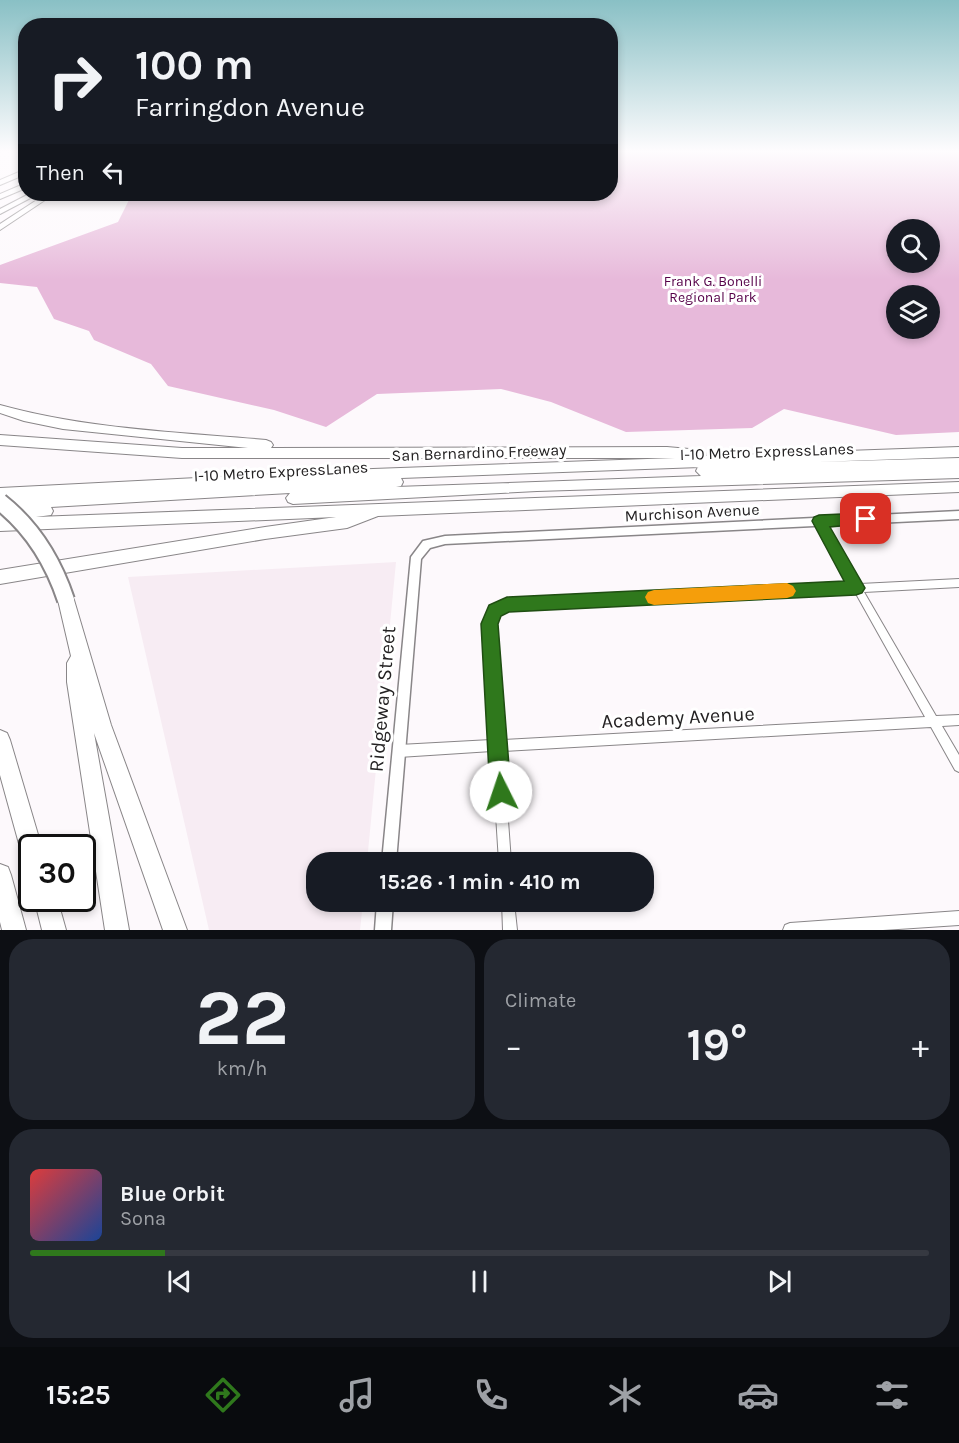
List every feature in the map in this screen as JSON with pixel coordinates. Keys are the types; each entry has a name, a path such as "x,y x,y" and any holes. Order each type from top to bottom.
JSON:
{"highway":[{"path":"0,203 16,193"},
{"path":"0,213 20,201"},
{"path":"0,228 40,201"},
{"path":"0,409 24,417 63,425 325,452"},
{"path":"0,440 182,453 668,452 747,460"},
{"name":"San Bernardino Freeway","path":"0,494 373,474 959,452"},
{"name":"I-10 Metro ExpressLanes","path":"0,503 436,480 959,463"},
{"name":"I-10 Metro ExpressLanes","path":"0,513 525,486 959,473"},
{"path":"0,525 382,508 959,487"},
{"path":"0,503 27,525 52,563 66,600 76,648 176,930"},
{"path":"0,577 265,533 347,522 382,508"},
{"path":"76,648 76,682 117,930"},
{"path":"0,740 27,834"},
{"path":"0,875 14,930"},
{"path":"49,912 54,930"}],"street":[{"name":"Murchison Avenue","path":"428,544 445,540 959,515"},
{"path":"819,521 959,766"},
{"name":"Ridgeway Street","path":"390,852 416,557 428,544"},
{"path":"504,852 489,624 495,611 507,604 959,583"},
{"name":"Academy Avenue","path":"399,751 959,720"},
{"path":"383,930 384,912"},
{"path":"509,912 510,930"},
{"path":"790,930 959,918"}],"shaded area":[{"path":"396,562 368,852 306,852 306,912 362,912 360,930 209,930 128,577"}],"green space":[{"name":"Frank G. Bonelli Regional Park","path":"618,193 959,193 959,432 896,435 784,409 752,428 626,432 551,402 501,389 377,394 326,427 274,410 168,386 151,364 94,340 89,331 54,319 37,287 0,283 0,265 118,222 128,201 618,201"}],"slow traffic":[{"path":"654,597 787,591"}],"route":[{"path":"501,792 489,624 495,611 507,604 856,588 819,521 866,519"}]}
